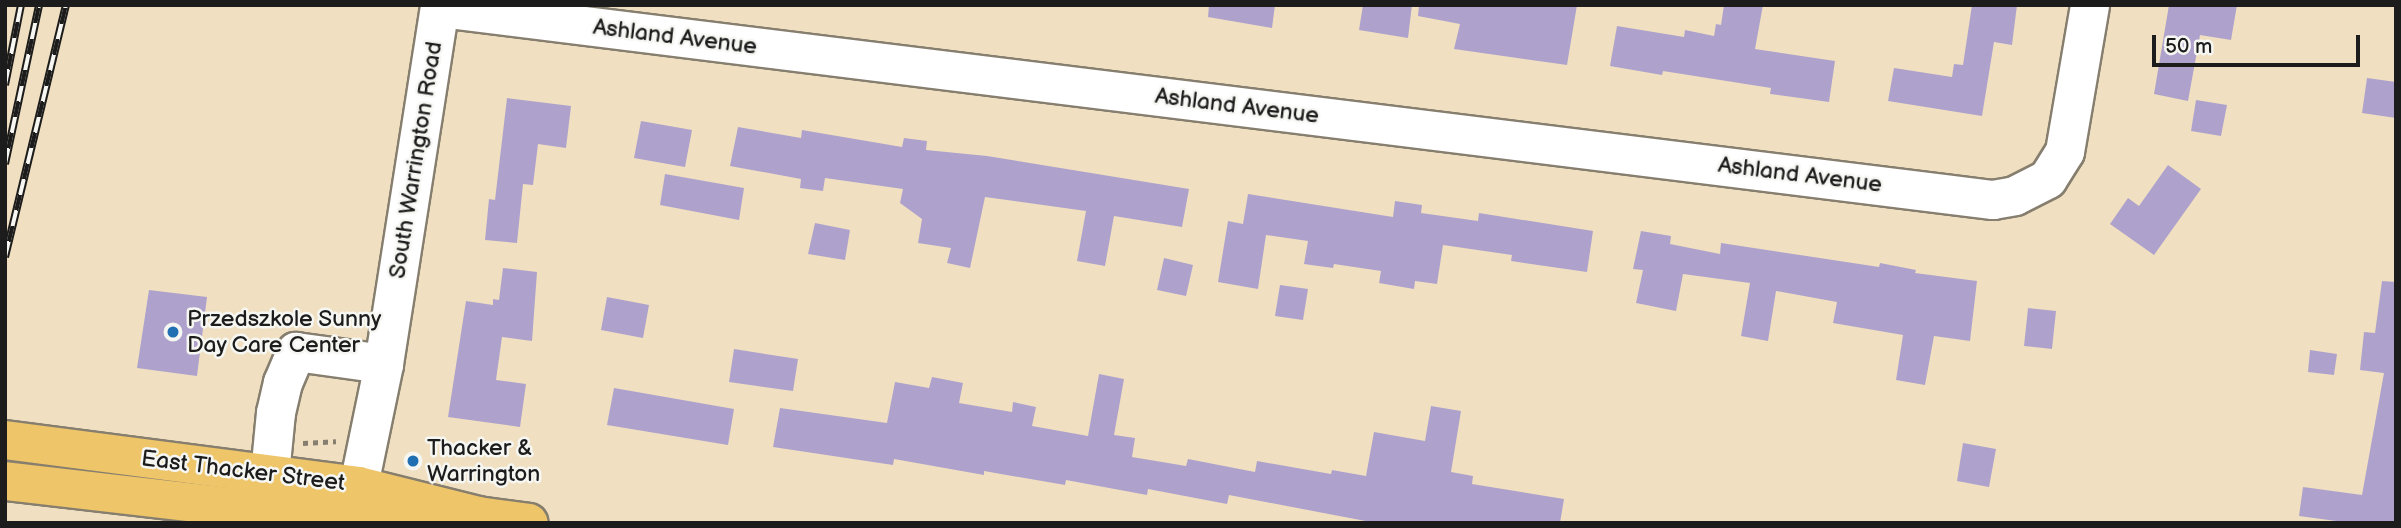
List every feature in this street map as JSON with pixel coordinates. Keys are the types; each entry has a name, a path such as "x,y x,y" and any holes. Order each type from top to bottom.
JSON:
{"main road":[{"name":"East Thacker Street","path":"5,440 270,474 355,504"},
{"name":"East Thacker Street","path":"5,481 355,504 477,520 529,523"}],"street":[{"name":"Ashland Avenue","path":"440,7 1993,200 2015,197 2048,179 2065,152 2090,5"},
{"name":"South Warrington Road","path":"355,504 384,364 440,7"},
{"path":"270,474 276,413 296,352 384,364"}],"building":[{"path":"1209,5 1275,5 1272,28 1208,17"},
{"path":"1363,5 1412,5 1408,38 1359,30"},
{"path":"1419,5 1577,5 1567,65 1454,49 1460,24 1418,16"},
{"path":"1724,5 1763,5 1755,49 1835,61 1829,102 1770,94 1771,88 1663,71 1662,75 1610,66 1617,26 1684,37 1685,30 1714,36 1716,24 1721,25"},
{"path":"1972,5 2017,5 2012,45 1994,42 1982,116 1888,101 1894,68 1952,77 1954,64 1963,65"},
{"path":"2169,5 2237,5 2231,40 2200,35 2188,101 2154,94"},
{"path":"2367,78 2396,82 2396,118 2362,113"},
{"path":"507,98 571,106 566,148 538,144 533,185 523,184 517,243 485,240 489,199 495,200"},
{"path":"2196,100 2227,105 2221,136 2191,131"},
{"path":"641,121 692,130 685,167 634,158"},
{"path":"738,127 801,138 802,130 902,147 904,138 927,141 926,150 987,156 1189,189 1182,227 1114,216 1105,266 1077,261 1086,211 985,197 970,268 947,263 951,248 918,243 922,219 900,203 903,189 825,178 823,191 800,188 801,179 730,166"},
{"path":"2168,165 2201,189 2154,255 2110,224 2128,198 2139,206"},
{"path":"665,174 744,188 739,220 660,205"},
{"path":"1248,194 1393,217 1395,201 1422,205 1421,213 1478,221 1479,213 1593,231 1587,272 1511,261 1512,255 1443,245 1437,284 1415,281 1414,289 1379,283 1381,271 1334,264 1333,268 1304,264 1308,241 1266,235 1258,289 1218,282 1228,221 1243,224"},
{"path":"815,223 850,230 845,260 808,254"},
{"path":"1641,231 1671,236 1670,244 1720,254 1721,243 1879,267 1880,263 1916,270 1915,273 1977,281 1970,341 1934,336 1925,385 1896,380 1903,335 1833,323 1837,302 1776,291 1768,341 1741,336 1750,283 1683,274 1676,311 1636,303 1643,270 1633,269"},
{"path":"1164,258 1193,265 1186,296 1157,290"},
{"path":"503,268 537,272 532,341 502,337 496,380 526,384 520,427 448,417 466,301 493,305 493,299 499,300"},
{"path":"2382,281 2396,282 2396,523 2351,523 2299,516 2303,487 2362,495 2384,373 2360,370 2364,332 2375,333"},
{"path":"1280,285 1308,289 1303,320 1275,316"},
{"name":"Przedszkole Sunny Day Care Center","path":"149,290 207,297 197,376 137,368"},
{"path":"607,297 649,305 643,338 601,330"},
{"path":"2028,308 2056,311 2052,349 2024,346"},
{"path":"734,349 798,359 793,391 729,382"},
{"path":"2310,350 2337,354 2334,375 2308,372"},
{"path":"1099,374 1124,379 1114,435 1135,438 1132,457 1186,466 1188,459 1255,472 1257,461 1331,474 1332,470 1366,476 1374,432 1425,441 1431,406 1461,411 1451,472 1473,476 1472,484 1564,499 1560,523 1376,523 1229,495 1227,504 1148,489 1147,495 1066,480 1065,485 984,471 984,475 894,459 893,465 773,447 780,408 887,423 895,382 929,388 932,377 963,383 959,403 1012,412 1013,402 1036,407 1032,426 1088,436"},
{"path":"614,388 734,409 728,445 607,425"},
{"path":"1963,443 1996,449 1989,487 1957,481"}],"railway":[{"path":"5,85 21,5"},
{"path":"5,164 39,5"},
{"path":"5,257 66,5"}],"place":[{"name":"Przedszkole Sunny Day Care Center","path":"173,332"},
{"name":"Thacker & Warrington","path":"413,461"}]}
